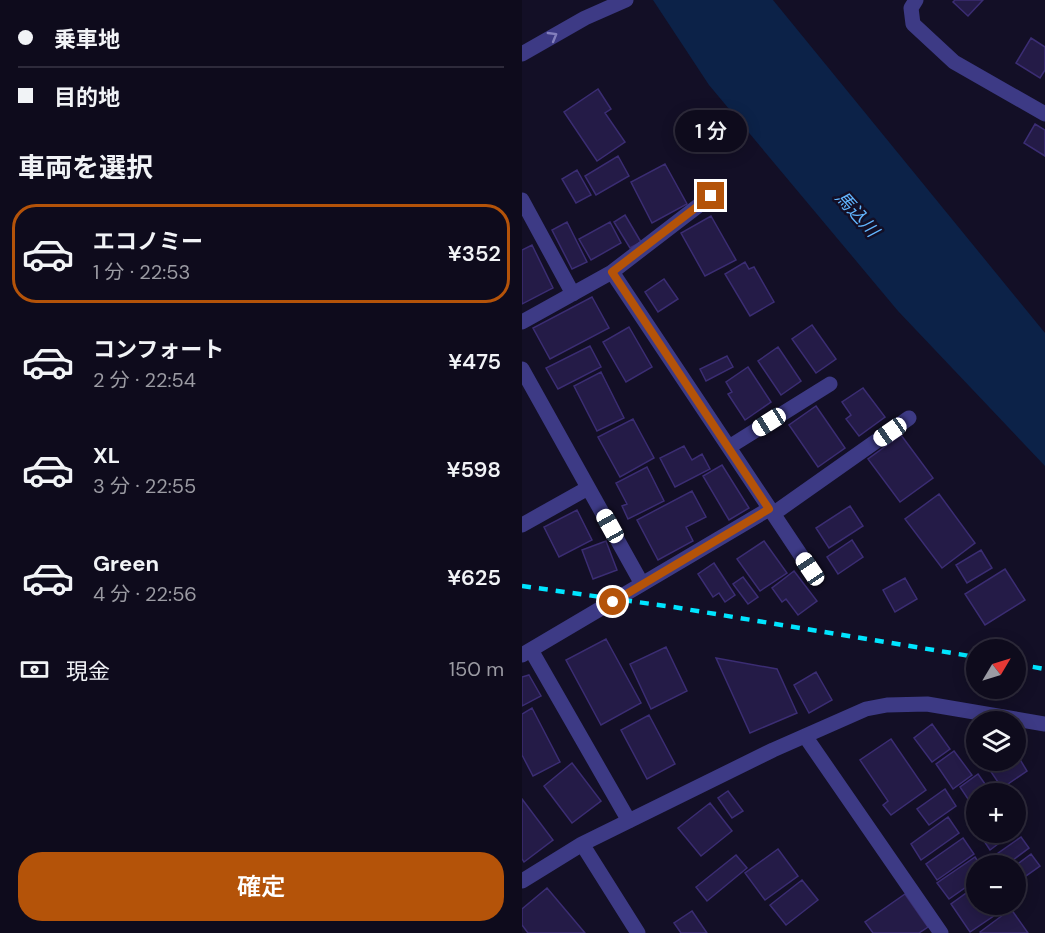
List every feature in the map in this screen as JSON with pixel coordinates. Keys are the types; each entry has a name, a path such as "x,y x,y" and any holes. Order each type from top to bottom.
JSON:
{"street":[{"path":"522,54 585,18 626,0"},
{"path":"916,0 911,8 914,24 954,62 1045,114"},
{"path":"522,322 612,272 711,196"},
{"path":"522,200 573,294"},
{"path":"612,272 810,569"},
{"path":"522,369 642,584"},
{"path":"729,447 830,384"},
{"path":"629,821 526,652 771,512 909,418"},
{"path":"522,525 588,488"},
{"path":"522,881 582,844 859,712 887,705 927,704 1045,724"},
{"path":"805,736 941,933"},
{"path":"582,844 638,933"}],"water":[{"name":"馬込川","path":"653,0 773,0 1045,333 1045,466 898,311 709,85"}],"building":[{"path":"955,0 983,0 968,16 953,2"},
{"path":"1031,38 1045,47 1045,70 1040,78 1016,63"},
{"path":"598,89 611,109 605,113 625,142 597,161 564,112"},
{"path":"1035,124 1045,130 1045,156 1024,143"},
{"path":"618,156 629,176 596,195 585,176"},
{"path":"665,164 687,204 652,223 631,182"},
{"path":"577,170 591,195 576,203 562,179"},
{"path":"625,215 641,242 630,248 614,222"},
{"path":"711,216 736,260 705,276 681,233"},
{"path":"567,222 587,262 572,269 552,230"},
{"path":"610,222 621,243 591,260 579,239"},
{"path":"532,245 553,288 522,304 522,250"},
{"path":"745,262 749,269 754,267 774,302 750,316 725,274"},
{"path":"664,279 678,299 658,312 645,292"},
{"path":"592,297 609,328 550,359 533,328"},
{"path":"812,325 836,359 816,373 792,339"},
{"path":"629,327 652,367 626,382 603,342"},
{"path":"590,346 601,367 558,389 546,368"},
{"path":"778,347 801,381 781,395 758,361"},
{"path":"727,356 733,367 706,381 700,369"},
{"path":"748,367 771,402 745,420 728,394 732,392 726,382"},
{"path":"601,372 624,418 597,431 574,386"},
{"path":"863,388 885,417 859,436 846,419 851,415 842,402"},
{"path":"816,406 845,448 818,467 789,425"},
{"path":"633,419 654,458 620,477 598,437"},
{"path":"901,435 933,478 900,502 868,459"},
{"path":"684,446 692,460 702,454 710,469 675,487 660,458"},
{"path":"722,465 749,508 729,520 703,476"},
{"path":"647,467 664,501 628,519 622,506 627,504 616,483"},
{"path":"692,491 706,517 686,527 693,541 658,560 637,520"},
{"path":"939,494 975,543 942,568 905,519"},
{"path":"850,506 863,526 829,548 816,528"},
{"path":"577,510 592,540 559,557 544,527"},
{"path":"852,540 863,557 838,574 827,557"},
{"path":"606,541 617,570 593,579 582,550"},
{"path":"764,541 787,573 760,591 737,559"},
{"path":"981,550 992,568 967,583 956,565"},
{"path":"714,563 735,595 725,602 719,593 713,597 698,574"},
{"path":"1005,569 1025,600 985,625 965,594"},
{"path":"794,571 817,601 798,615 786,599 782,602 772,588"},
{"path":"743,577 758,597 748,604 733,584"},
{"path":"905,578 917,599 895,612 883,590"},
{"path":"606,639 641,703 601,725 566,660"},
{"path":"666,647 687,691 651,709 630,664"},
{"path":"716,658 777,669 797,713 750,733"},
{"path":"816,672 832,700 809,713 794,685"},
{"path":"529,675 541,696 522,706 522,677"},
{"path":"532,708 560,762 533,776 522,755 522,714"},
{"path":"649,715 675,764 647,779 621,730"},
{"path":"932,724 950,749 932,762 914,738"},
{"path":"891,739 926,790 891,815 883,805 888,801 860,760"},
{"path":"954,751 966,767 966,771 972,775 953,789 936,764"},
{"path":"572,763 601,801 572,823 544,786"},
{"path":"990,771 1027,771 1009,783 999,783"},
{"path":"978,774 984,783 966,783 966,796 960,787"},
{"path":"945,789 956,806 929,825 917,809"},
{"path":"728,791 743,811 732,818 718,798"},
{"path":"522,799 553,840 524,862 522,859"},
{"path":"710,803 732,831 701,856 678,828"},
{"path":"948,817 959,833 921,860 911,844"},
{"path":"963,838 974,854 966,855 966,860 937,880 926,864"},
{"path":"985,843 999,843 990,850"},
{"path":"1012,843 1025,843 1029,848 1020,855 995,855"},
{"path":"778,849 798,876 765,900 745,873"},
{"path":"1031,854 1040,866 1026,876 1026,858"},
{"path":"736,855 747,868 707,901 696,887"},
{"path":"966,863 966,887 949,899 937,883"},
{"path":"802,880 818,900 786,925 770,905"},
{"path":"547,888 585,933 528,933 522,925 522,909"},
{"path":"966,893 966,915 995,915 970,932 951,904"},
{"path":"905,894 928,927 919,933 873,933 865,922"},
{"path":"692,911 707,933 681,933 674,923"},
{"path":"1003,915 1015,915 1028,933 981,933"}],"railway":[{"path":"522,586 673,607 966,655"},
{"path":"1026,666 1045,669"}],"route":[{"path":"613,602 769,509 612,272 711,196"}]}
